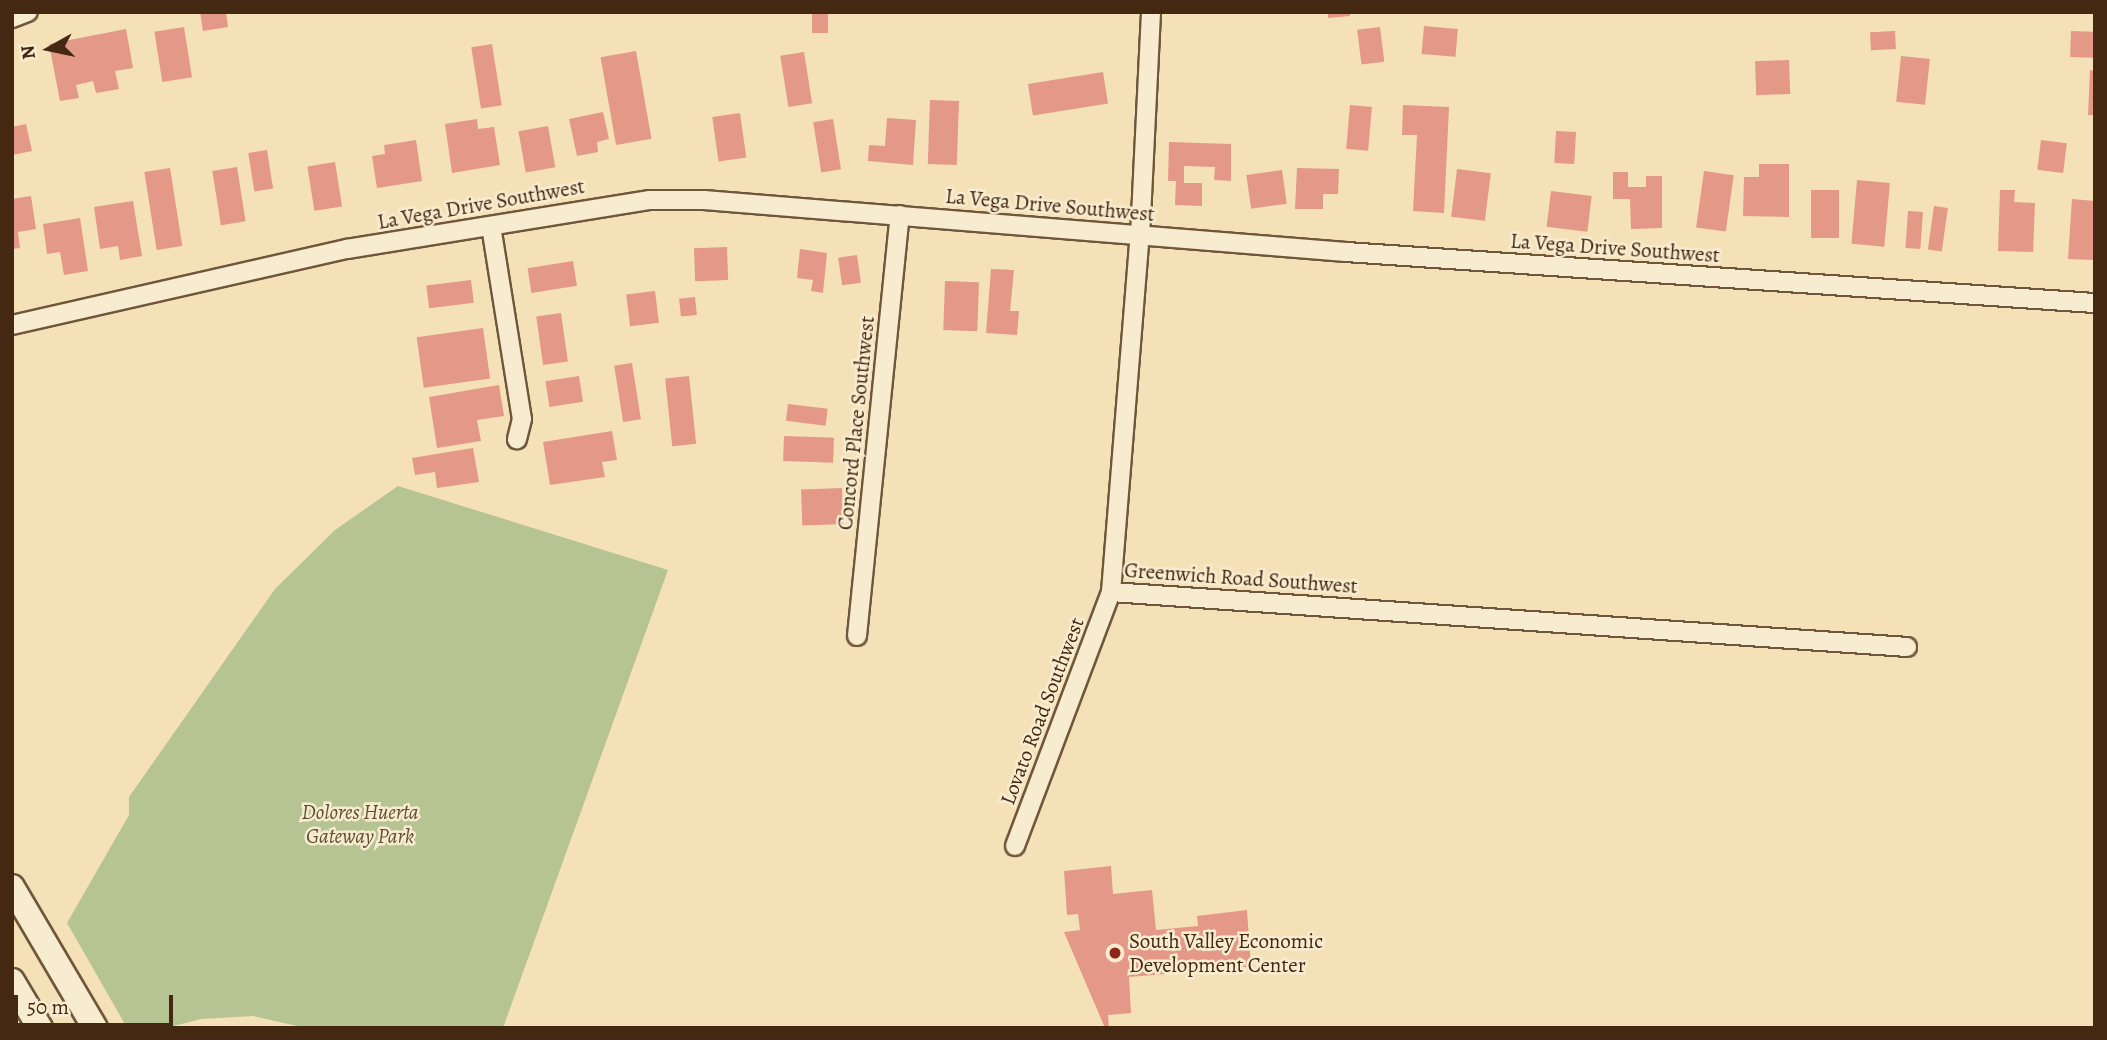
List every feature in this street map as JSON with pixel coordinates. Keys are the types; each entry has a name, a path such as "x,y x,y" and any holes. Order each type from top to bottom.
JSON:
{"main road":[{"path":"12,887 95,1028"},
{"path":"12,981 40,1028"}],"street":[{"path":"12,19 28,12"},
{"name":"Greenwich Road Southwest","path":"1151,12 1140,235 1111,592 1907,647"},
{"name":"La Vega Drive Southwest","path":"12,325 288,261 650,200 704,200 1346,252 2095,303"},
{"name":"Concord Place Southwest","path":"857,636 901,215"},
{"path":"491,226 522,419 517,439"},
{"name":"Lovato Road Southwest","path":"1015,846 1111,592"}],"green space":[{"name":"Dolores Huerta Gateway Park","path":"398,486 668,570 503,1028 306,1028 253,1016 201,1019 166,1028 126,1026 67,923 129,815 129,797 275,589 335,530"}],"building":[{"path":"200,12 226,12 228,27 203,31"},
{"path":"812,12 828,12 828,33 812,33"},
{"path":"1328,12 1350,12 1350,16 1328,18"},
{"path":"1424,26 1458,29 1455,57 1422,54"},
{"path":"184,27 192,77 162,82 154,32"},
{"path":"1380,27 1384,62 1361,65 1357,30"},
{"path":"126,29 133,68 115,71 119,89 96,93 93,81 76,85 79,98 60,101 49,44"},
{"path":"1895,31 1896,49 1871,50 1870,32"},
{"path":"2071,31 2095,32 2094,58 2070,57"},
{"path":"492,44 502,105 481,109 471,47"},
{"path":"636,51 651,139 616,145 601,57"},
{"path":"804,52 812,103 788,107 780,56"},
{"path":"1901,56 1930,59 1925,105 1896,102"},
{"path":"1789,60 1790,94 1756,95 1755,61"},
{"path":"2090,70 2095,71 2095,115 2088,115"},
{"path":"1103,72 1108,104 1033,115 1028,84"},
{"path":"930,100 959,101 957,165 928,164"},
{"path":"1350,105 1372,107 1368,151 1346,149"},
{"path":"1403,105 1449,107 1444,213 1413,211 1417,135 1402,135"},
{"path":"603,112 609,139 597,142 598,152 577,156 569,119"},
{"path":"740,113 746,158 719,161 712,117"},
{"path":"887,118 916,120 913,165 868,161 869,145 885,146"},
{"path":"477,119 478,129 494,127 500,165 452,173 445,124"},
{"path":"833,119 841,169 821,173 813,122"},
{"path":"26,124 32,151 12,155 12,127"},
{"path":"548,126 555,167 526,173 518,131"},
{"path":"1556,131 1576,132 1574,164 1554,163"},
{"path":"416,140 422,181 377,188 372,156 385,154 384,145"},
{"path":"2041,140 2067,143 2063,173 2037,170"},
{"path":"1169,142 1231,144 1231,181 1214,180 1215,167 1184,166 1184,183 1202,183 1202,206 1175,205 1176,181 1168,181"},
{"path":"267,150 273,189 254,191 248,153"},
{"path":"335,162 342,206 314,211 307,166"},
{"path":"1759,164 1789,164 1789,217 1743,216 1744,177 1759,177"},
{"path":"237,167 246,221 221,225 212,171"},
{"path":"170,168 182,246 157,250 144,172"},
{"path":"1297,168 1339,169 1338,194 1323,194 1323,209 1295,209"},
{"path":"1457,169 1491,173 1485,221 1451,217"},
{"path":"1282,170 1287,204 1251,209 1246,175"},
{"path":"1704,171 1734,175 1726,232 1696,227"},
{"path":"1613,172 1628,172 1628,187 1646,187 1646,176 1662,176 1662,228 1631,229 1630,199 1613,199"},
{"path":"1857,180 1890,183 1884,247 1851,244"},
{"path":"1811,190 1839,190 1839,238 1811,238"},
{"path":"2000,190 2015,190 2014,202 2035,203 2033,252 1998,251"},
{"path":"1551,191 1592,196 1587,232 1547,227"},
{"path":"31,196 36,229 18,232 20,248 12,249 12,199"},
{"path":"2072,199 2095,201 2095,260 2068,259"},
{"path":"133,201 142,256 120,260 118,246 100,249 94,207"},
{"path":"1934,206 1948,208 1942,252 1928,250"},
{"path":"1908,211 1923,212 1920,249 1905,248"},
{"path":"80,218 88,271 64,275 60,252 47,254 43,224"},
{"path":"727,247 728,280 695,281 694,248"},
{"path":"800,249 827,253 823,293 811,291 813,280 797,278"},
{"path":"857,255 861,283 842,285 838,258"},
{"path":"573,261 577,286 531,293 528,268"},
{"path":"991,269 1014,270 1010,311 1019,311 1017,335 986,333"},
{"path":"471,280 474,303 429,308 426,285"},
{"path":"945,281 979,282 977,331 943,330"},
{"path":"655,291 659,323 630,326 626,295"},
{"path":"695,297 697,315 681,317 679,299"},
{"path":"561,313 568,362 543,365 536,316"},
{"path":"483,328 490,379 424,388 417,337"},
{"path":"632,363 641,419 623,422 614,366"},
{"path":"579,376 583,402 549,407 545,381"},
{"path":"689,376 696,444 672,446 665,379"},
{"path":"499,385 504,416 477,420 481,441 437,448 429,397"},
{"path":"788,404 828,409 826,426 786,421"},
{"path":"612,431 617,460 602,462 605,477 550,485 543,442"},
{"path":"784,436 834,438 833,463 783,461"},
{"path":"473,448 479,482 437,488 435,472 415,475 412,458"},
{"path":"842,488 843,524 802,525 801,489"},
{"name":"South Valley Economic Development Center","path":"1111,866 1113,894 1152,890 1156,930 1198,926 1197,916 1247,910 1251,967 1129,977 1131,1013 1108,1015 1109,1028 1105,1028 1064,932 1080,930 1078,914 1067,915 1064,871"}],"place":[{"name":"South Valley Economic Development Center","path":"1115,953"}]}
